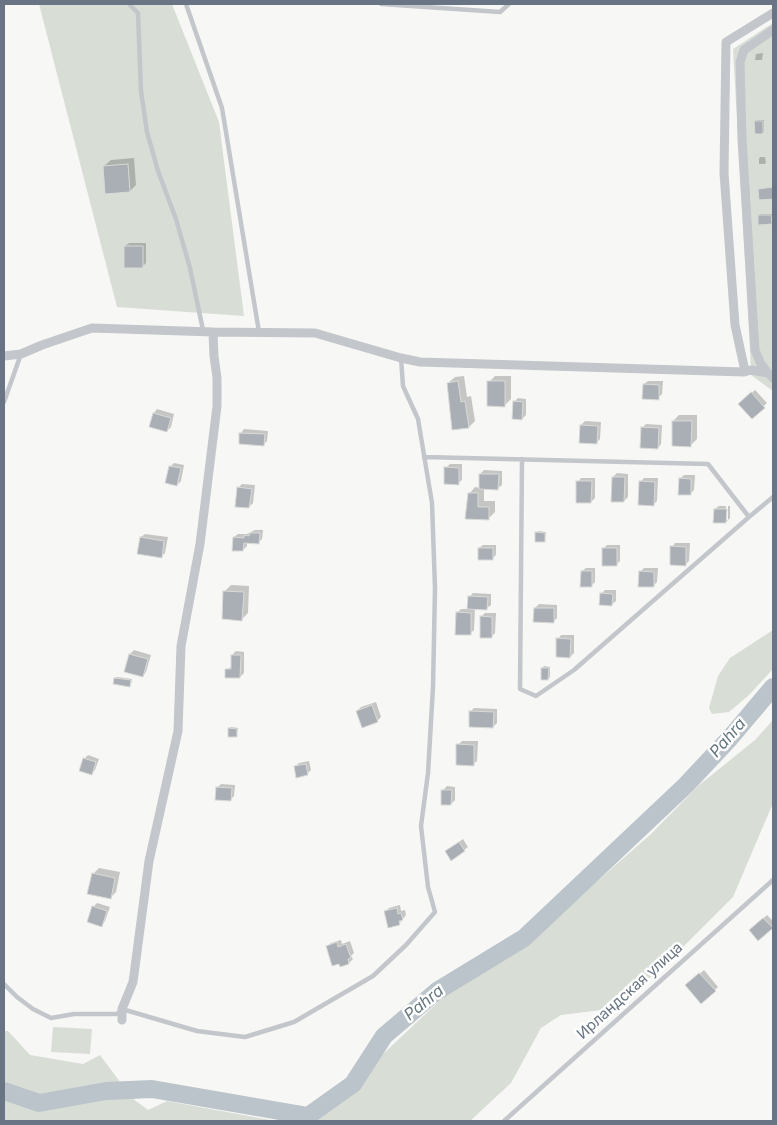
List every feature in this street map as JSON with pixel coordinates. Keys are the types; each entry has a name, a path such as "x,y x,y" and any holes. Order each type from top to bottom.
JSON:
{"street":[{"path":"744,371 735,325 724,173 726,42 773,13"},
{"path":"770,376 755,350 742,139 740,62 744,50 773,30"},
{"path":"4,356 21,354 92,328 315,333 420,362 744,372 751,370 770,376"},
{"path":"122,1020 122,1009 133,982 149,861 178,731 181,646 200,544 217,406 217,378 208,331"}],"lane":[{"path":"130,4 138,13 141,91 147,132 158,171 176,219 208,331"},
{"path":"186,4 222,108 259,332"},
{"path":"382,4 500,12 509,4"},
{"path":"4,402 21,354"},
{"path":"4,984 33,1009 51,1018 74,1014 117,1014 122,1009 197,1031 246,1037 294,1022 373,976 406,945 435,912 428,888 421,826 428,764 433,687 435,588 432,503 418,419 403,386 401,358"},
{"path":"424,456 708,464 750,517"},
{"path":"522,459 520,689 536,696 574,670 773,497"},
{"name":"Ирландская улица","path":"504,1121 773,880"}],"shaded area":[{"path":"39,4 172,4 219,122 244,316 117,307"},
{"path":"773,23 773,391 744,370 751,369 733,49"},
{"path":"773,630 773,669 749,695 729,712 712,714 709,708 718,676 730,658"},
{"path":"773,720 773,803 733,897 617,1008 561,1015 541,1028 511,1083 470,1121 289,1121 320,1113 363,1080 382,1055 452,989 493,965 586,891 651,834 698,786 755,740"},
{"path":"53,1027 92,1029 90,1054 51,1052"},
{"path":"4,1031 8,1031 30,1055 83,1064 100,1055 132,1098 148,1110 167,1101 276,1121 4,1121"}],"building":[{"path":"754,121 763,121 763,134 755,134"},
{"path":"128,164 130,192 105,194 103,166"},
{"path":"773,187 773,199 759,200 758,189"},
{"path":"758,215 771,215 772,224 758,225"},
{"path":"124,246 143,246 143,268 124,268"},
{"path":"458,381 461,402 465,401 469,428 452,430 447,383"},
{"path":"487,381 505,381 505,407 487,406"},
{"path":"643,384 659,385 659,400 642,399"},
{"path":"751,392 765,408 752,419 738,404"},
{"path":"513,401 523,402 522,420 512,419"},
{"path":"153,413 171,418 167,432 149,427"},
{"path":"672,421 692,421 691,447 672,446"},
{"path":"580,425 598,426 597,444 579,443"},
{"path":"641,427 659,428 658,449 640,448"},
{"path":"239,433 265,434 264,446 239,444"},
{"path":"169,466 181,468 177,486 165,483"},
{"path":"444,467 459,468 459,485 444,484"},
{"path":"479,474 499,474 498,490 479,489"},
{"path":"612,477 625,477 624,502 611,502"},
{"path":"679,478 691,479 691,495 678,495"},
{"path":"576,481 592,481 591,503 576,503"},
{"path":"639,481 655,482 654,506 638,505"},
{"path":"237,487 252,489 249,508 235,507"},
{"path":"468,493 478,493 478,507 489,507 489,520 465,519"},
{"path":"714,509 727,509 726,523 713,523"},
{"path":"535,532 545,533 545,542 535,542"},
{"path":"250,533 260,533 259,544 244,543 243,551 232,551 233,537 244,538 244,535 249,536"},
{"path":"140,537 164,541 162,558 137,554"},
{"path":"670,546 686,547 686,566 670,565"},
{"path":"478,548 493,548 493,560 478,560"},
{"path":"602,548 617,548 617,566 602,566"},
{"path":"581,571 592,571 592,587 580,587"},
{"path":"639,571 654,572 654,587 638,587"},
{"path":"223,591 244,592 242,621 222,619"},
{"path":"600,593 613,594 612,606 599,605"},
{"path":"468,596 488,597 487,610 467,609"},
{"path":"534,608 554,608 554,623 533,622"},
{"path":"456,612 471,613 471,635 455,635"},
{"path":"480,616 492,617 492,638 480,638"},
{"path":"556,638 571,639 570,658 556,657"},
{"path":"129,654 148,659 143,677 124,672"},
{"path":"231,655 241,655 240,678 225,678 225,669 231,669"},
{"path":"541,668 549,668 548,680 541,680"},
{"path":"114,678 131,680 130,687 113,684"},
{"path":"372,705 378,722 362,728 356,711"},
{"path":"469,711 494,712 493,728 469,727"},
{"path":"228,728 237,729 237,737 228,737"},
{"path":"456,744 474,745 474,766 456,765"},
{"path":"83,758 96,762 92,775 79,771"},
{"path":"306,764 308,775 296,778 294,766"},
{"path":"216,787 232,788 231,801 215,800"},
{"path":"441,790 452,790 451,805 441,805"},
{"path":"459,842 465,851 451,861 445,851"},
{"path":"92,873 115,878 111,899 87,894"},
{"path":"92,906 107,911 102,927 87,922"},
{"path":"397,908 398,914 401,913 403,920 399,921 400,925 388,928 384,911"},
{"path":"763,918 773,928 758,941 749,930"},
{"path":"337,942 338,947 346,944 351,958 348,959 349,964 340,967 339,964 332,966 326,946"},
{"path":"699,973 716,991 701,1004 685,985"}],"waterway":[{"name":"Pahra","path":"4,1091 39,1103 106,1091 152,1089 308,1116 353,1084 384,1036 437,991 524,938 686,785 730,738 773,687"}]}
